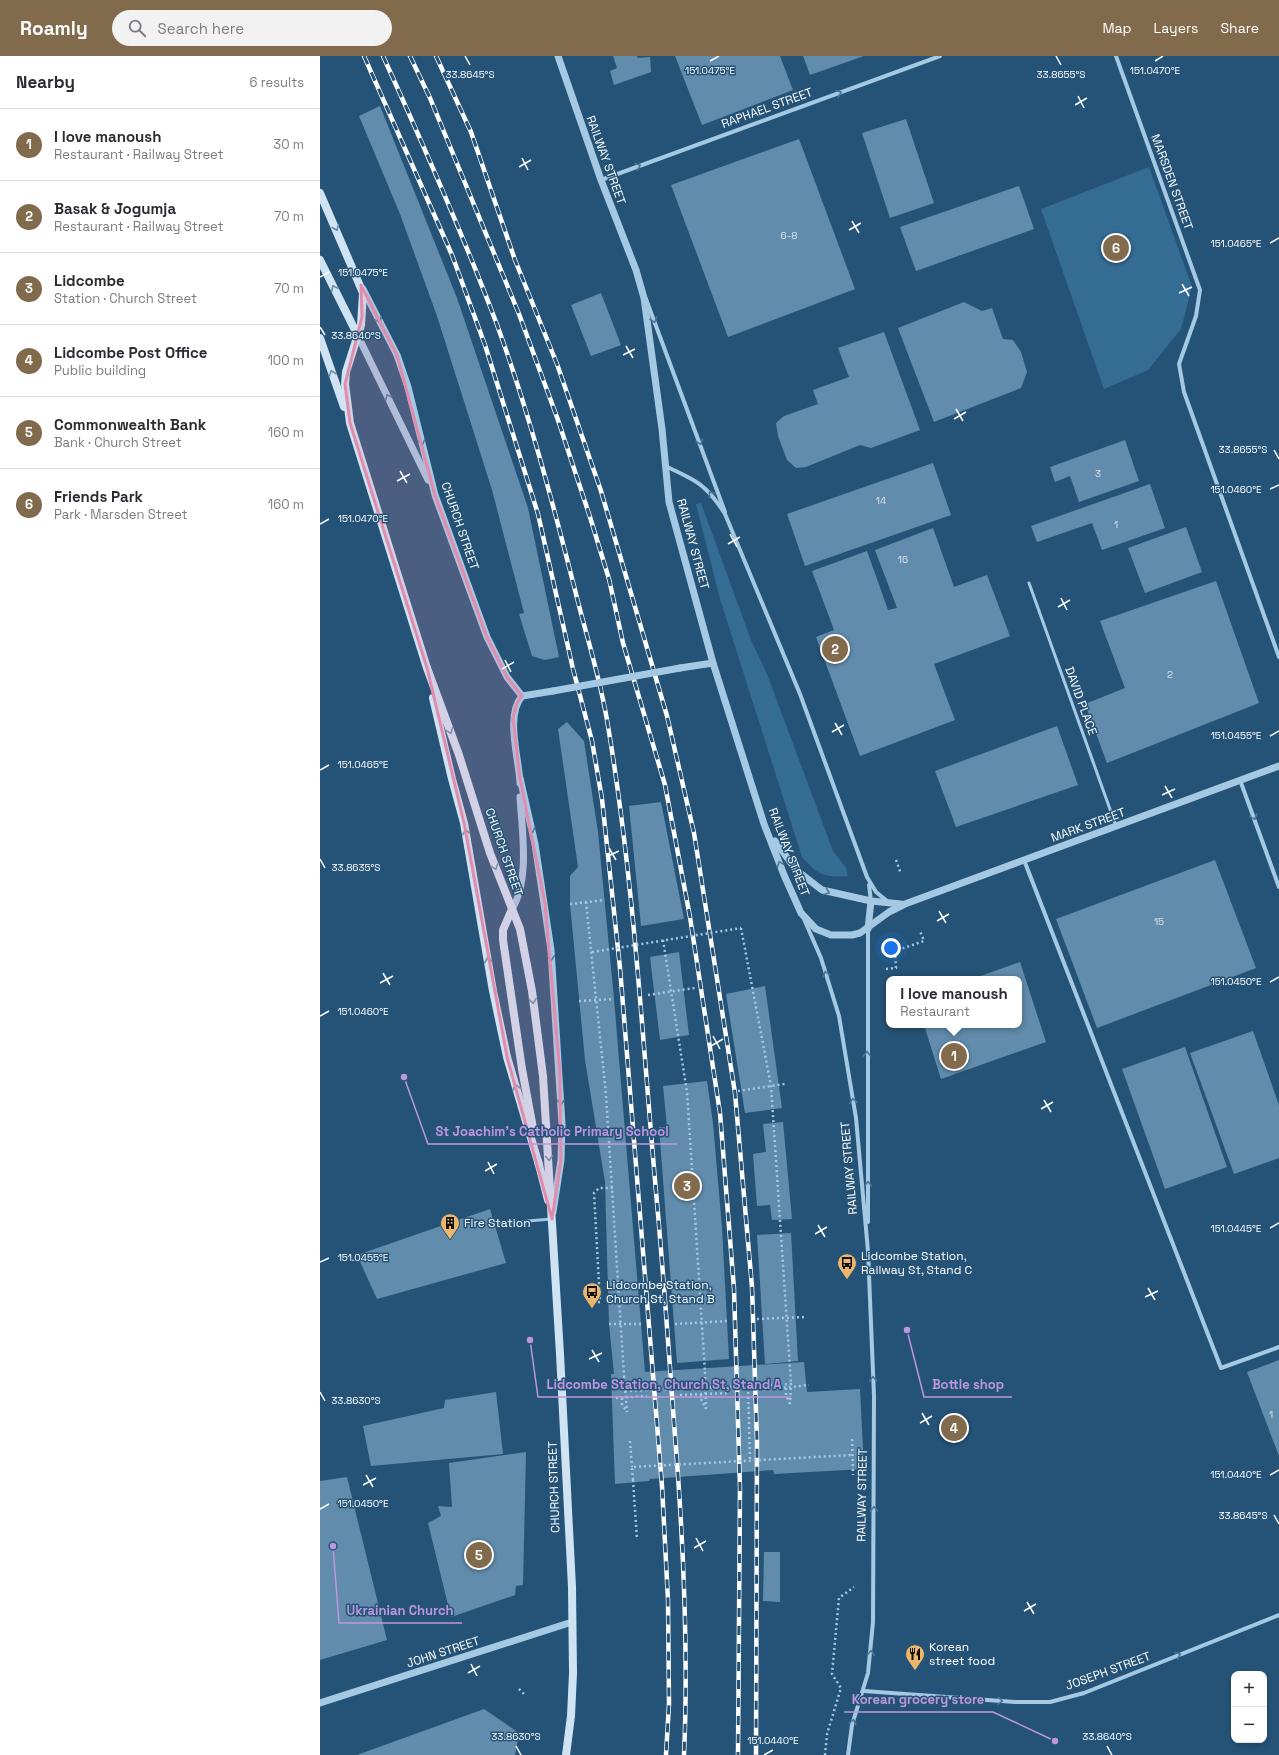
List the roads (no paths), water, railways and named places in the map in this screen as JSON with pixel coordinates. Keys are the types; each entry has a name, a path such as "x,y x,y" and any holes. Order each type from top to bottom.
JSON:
{"main road":[{"name":"CHURCH STREET","path":"320,193 361,285 363,308 358,336 346,372 345,384 350,423 426,668 459,755 490,853 512,909"},
{"path":"320,260 358,336"},
{"path":"320,338 322,350 350,423"},
{"path":"426,668 464,823 493,991 506,1049 539,1165 552,1219"},
{"path":"512,909 503,930 503,940 522,1069 539,1165"},
{"path":"512,909 522,938 542,1054 552,1219"},
{"name":"CHURCH STREET","path":"552,1219 572,1587 571,1716 566,1755"}],"street":[{"name":"RAILWAY STREET","path":"558,56 601,180 736,540"},
{"name":"RAPHAEL STREET","path":"601,180 940,56"},
{"name":"MARSDEN STREET","path":"1116,56 1200,290 1196,316 1179,364 1184,392 1279,657"},
{"name":"RAILWAY STREET","path":"636,270 646,312 662,429 670,502 713,663 764,824 784,876 821,958 839,1016 856,1118 868,1251"},
{"name":"CHURCH STREET","path":"361,285 397,355 408,387 435,495 487,637 507,677 522,696 517,703 514,718 520,778 522,874 519,895 512,909"},
{"path":"358,336 435,495"},
{"name":"RAILWAY STREET","path":"665,465 695,480 713,495 725,514 800,694 867,877 871,901"},
{"path":"522,696 713,663"},
{"name":"MARK STREET","path":"868,929 889,912 905,904 1279,766"},
{"path":"520,778 535,844 551,950 562,1124 561,1160 552,1219"},
{"path":"1240,780 1279,887"},
{"name":"MARK STREET","path":"764,824 790,864 815,886 830,893 871,901 905,904"},
{"path":"1024,860 1221,1368 1279,1347"},
{"name":"RAILWAY STREET","path":"867,877 880,897 897,904"},
{"path":"801,913 816,929 824,934 852,935 868,929 871,901"},
{"name":"RAILWAY STREET","path":"848,1755 852,1725 864,1691 870,1660 873,1622 874,1396 868,1251 868,929"},
{"name":"JOSEPH STREET","path":"864,1691 1014,1702 1050,1702 1084,1693 1278,1616"},
{"name":"JOHN STREET","path":"320,1703 572,1622"}],"lane":[{"name":"DAVID PLACE","path":"1029,583 1116,826"},
{"path":"495,1224 552,1219"}],"railway":[{"path":"364,56 452,255 485,345 538,514 573,669 592,741 602,799 620,968 662,1486 668,1600 669,1704 666,1755"},
{"path":"383,56 456,221 508,355 529,421 548,489 605,709 617,787 632,908 666,1318 680,1506 684,1589 686,1672 684,1755"},
{"path":"410,56 430,98 519,314 558,420 609,579 623,643 665,785 690,917 720,1113 734,1289 740,1488 738,1755"},
{"path":"436,56 471,132 515,260 557,364 601,491 667,716 694,833 735,1093 752,1287 757,1442 756,1755"}],"place":[{"name":"Friends Park","path":"1116,248"},
{"name":"Basak & Jogumja","path":"835,649"},
{"name":"I love manoush","path":"954,1056"},
{"name":"St Joachim's Catholic Primary School","path":"404,1077"},
{"name":"Lidcombe","path":"687,1186"},
{"name":"Fire Station","path":"450,1240"},
{"name":"Lidcombe Station, Railway St, Stand C","path":"847,1280"},
{"name":"Lidcombe Station, Church St, Stand B","path":"592,1309"},
{"name":"Bottle shop","path":"907,1330"},
{"name":"Lidcombe Station, Church St, Stand A","path":"530,1340"},
{"name":"Lidcombe Post Office","path":"954,1428"},
{"name":"Ukrainian Church","path":"333,1546"},
{"name":"Commonwealth Bank","path":"479,1555"},
{"name":"Korean street food","path":"915,1671"},
{"name":"Korean grocery store","path":"1055,1741"}]}
